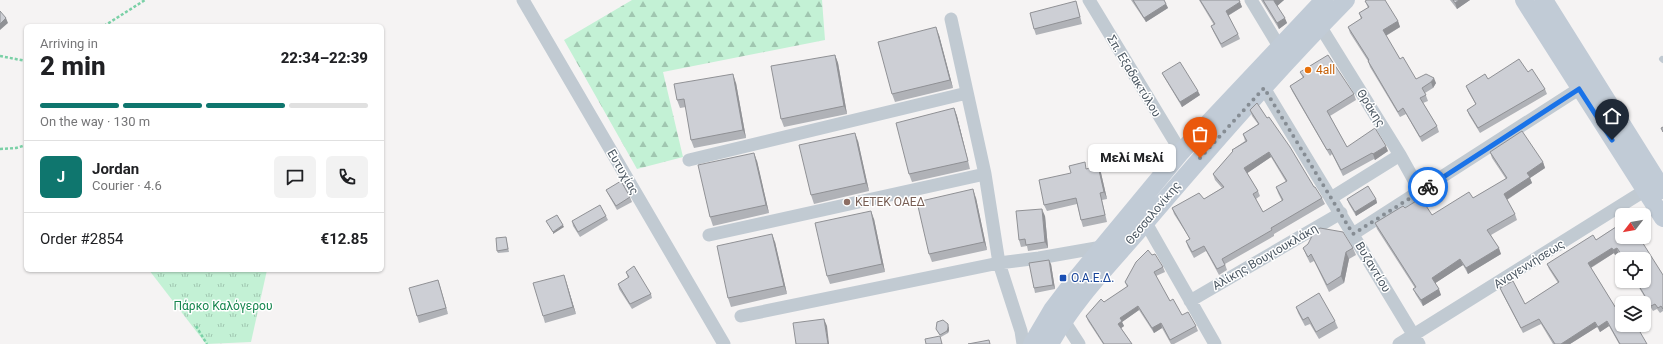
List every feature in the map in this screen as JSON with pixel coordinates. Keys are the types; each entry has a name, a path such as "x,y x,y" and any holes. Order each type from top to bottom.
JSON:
{"main road":[{"name":"Θεσσαλονίκης","path":"1032,344 1052,310 1180,152 1324,0"},
{"name":"Θεσσαλονίκης","path":"1050,344 1064,321 1094,282 1190,170 1320,26 1346,0"},
{"path":"1524,0 1579,89 1655,187"},
{"path":"1544,0 1594,79 1655,187 1663,218"}],"street":[{"name":"Ευτυχίας","path":"523,0 724,344"},
{"name":"Σπ. Εξαδακτύλου","path":"1089,0 1180,152"},
{"path":"1251,0 1280,48"},
{"path":"951,19 985,174 999,263 1021,331 1023,344"},
{"name":"Θράκης","path":"1320,26 1400,155 1420,191"},
{"path":"1353,234 1594,79"},
{"name":"Βυζαντίου","path":"1264,88 1416,339"},
{"path":"689,160 967,93"},
{"path":"1331,198 1400,155"},
{"path":"709,235 985,174"},
{"name":"Αναγεννήσεως","path":"1398,344 1416,339 1655,187"},
{"name":"Αλίκης Βουγιουκλάκη","path":"1190,301 1341,213"},
{"path":"1146,222 1215,344"},
{"path":"741,316 999,263 1102,247"},
{"path":"1064,321 1079,344"}],"path":[{"path":"107,24 145,0"},
{"path":"0,56 24,60"},
{"path":"0,149 16,148 24,146"},
{"path":"196,326 207,344"}],"green space":[{"path":"632,0 822,0 825,40 663,72 683,157 637,169 564,40"},
{"name":"Πάρκο Καλόγερου","path":"151,272 267,272 251,342 206,344"}],"building":[{"path":"1133,0 1164,0 1166,4 1144,18"},
{"path":"1200,0 1239,0 1240,2 1226,11 1238,34 1221,44 1211,26 1215,24"},
{"path":"1263,0 1274,0 1285,18 1277,23"},
{"path":"1385,0 1398,21 1383,30 1400,59 1403,57 1416,79 1426,74 1434,78 1422,88 1426,95 1420,98 1437,126 1420,137 1403,108 1398,112 1368,61 1369,60 1348,27 1362,18 1359,13 1369,7 1365,1"},
{"path":"1076,1 1080,17 1034,29 1030,13"},
{"path":"0,11 6,18 0,24"},
{"path":"936,27 950,80 892,94 878,42"},
{"path":"835,55 844,106 781,119 771,66"},
{"path":"1328,55 1354,94 1327,111 1347,147 1375,128 1386,146 1341,170 1330,149 1327,150 1290,86 1304,77 1300,72"},
{"path":"1519,59 1528,72 1532,69 1545,89 1478,128 1467,110 1476,104 1466,86 1485,74 1488,79"},
{"path":"1180,62 1198,91 1180,102 1162,73"},
{"path":"733,74 743,130 691,140 684,99 677,100 674,84"},
{"path":"1257,103 1267,118 1269,117 1322,198 1271,228 1272,230 1222,259 1225,265 1217,269 1204,246 1192,252 1186,241 1190,239 1172,208 1199,193 1204,199 1224,187 1213,174 1233,151 1232,150 1247,141 1243,134 1259,124 1250,110","holes":["1269,152 1287,181 1276,187 1283,200 1263,212 1253,194 1258,191 1244,168"]},
{"path":"954,108 968,161 909,174 896,123"},
{"path":"1522,131 1543,162 1527,173 1530,177 1504,194 1515,214 1487,230 1499,248 1466,268 1460,259 1432,278 1439,289 1421,300 1413,289 1416,287 1375,223 1403,206 1405,208 1421,198 1432,215 1469,192 1473,198 1507,178 1490,152"},
{"path":"855,133 866,183 811,195 799,145"},
{"path":"754,153 766,205 710,217 698,165"},
{"path":"1085,162 1086,169 1098,166 1104,192 1100,193 1105,215 1081,220 1076,198 1044,205 1039,180 1071,173 1069,166"},
{"path":"621,181 630,197 616,206 606,190"},
{"path":"1368,186 1376,199 1355,212 1347,199"},
{"path":"973,189 984,242 929,254 917,202"},
{"path":"600,205 606,216 578,232 572,221"},
{"path":"1042,209 1045,242 1026,245 1025,239 1019,240 1016,211"},
{"path":"871,211 882,264 827,276 815,223"},
{"path":"557,215 563,225 553,232 546,221"},
{"path":"1320,228 1343,232 1353,248 1346,252 1341,276 1327,285 1311,254 1308,257 1303,248 1308,244 1314,232"},
{"path":"1615,228 1615,244 1643,244 1648,252 1620,252 1617,248 1613,250 1612,248 1588,263 1615,307 1615,332 1640,332 1647,344 1620,344 1607,321 1598,327 1595,322 1561,344 1555,344 1539,319 1521,328 1500,288 1513,281 1525,304 1559,282 1547,264 1593,235 1596,240"},
{"path":"772,234 784,286 728,298 717,246"},
{"path":"506,237 508,249 497,251 496,238"},
{"path":"1148,250 1152,255 1155,254 1163,267 1154,272 1170,301 1173,299 1182,315 1188,312 1196,326 1170,340 1161,323 1152,328 1138,306 1120,318 1122,321 1118,324 1132,344 1104,344 1086,316 1101,299 1104,302 1128,286 1125,282 1136,262"},
{"path":"1651,256 1663,275 1663,309 1661,306 1658,308 1655,304 1651,306 1651,296 1645,296 1640,288 1651,288"},
{"path":"1049,260 1053,285 1034,288 1029,263"},
{"path":"634,266 651,294 630,304 618,284 629,277 626,272"},
{"path":"564,275 573,307 543,316 533,283"},
{"path":"438,280 446,308 417,316 409,288"},
{"path":"1319,293 1335,321 1316,332 1308,317 1303,320 1296,307"},
{"path":"824,319 828,344 796,344 793,323"},
{"path":"943,320 948,324 948,328 947,331 940,335 936,329 937,322"},
{"path":"940,336 942,344 926,344 925,339"},
{"path":"989,340 990,344 968,344"}],"way so far":[{"path":"1200,158 1264,88 1353,234 1428,187"}],"place":[{"name":"4all","path":"1308,70"},
{"name":"Μελί Μελί","path":"1200,158"},
{"name":"ΚΕΤΕΚ ΟΑΕΔ","path":"847,202"},
{"name":"Ο.Α.Ε.Δ.","path":"1063,278"}],"route":[{"path":"1428,187 1579,89 1612,140"}]}
